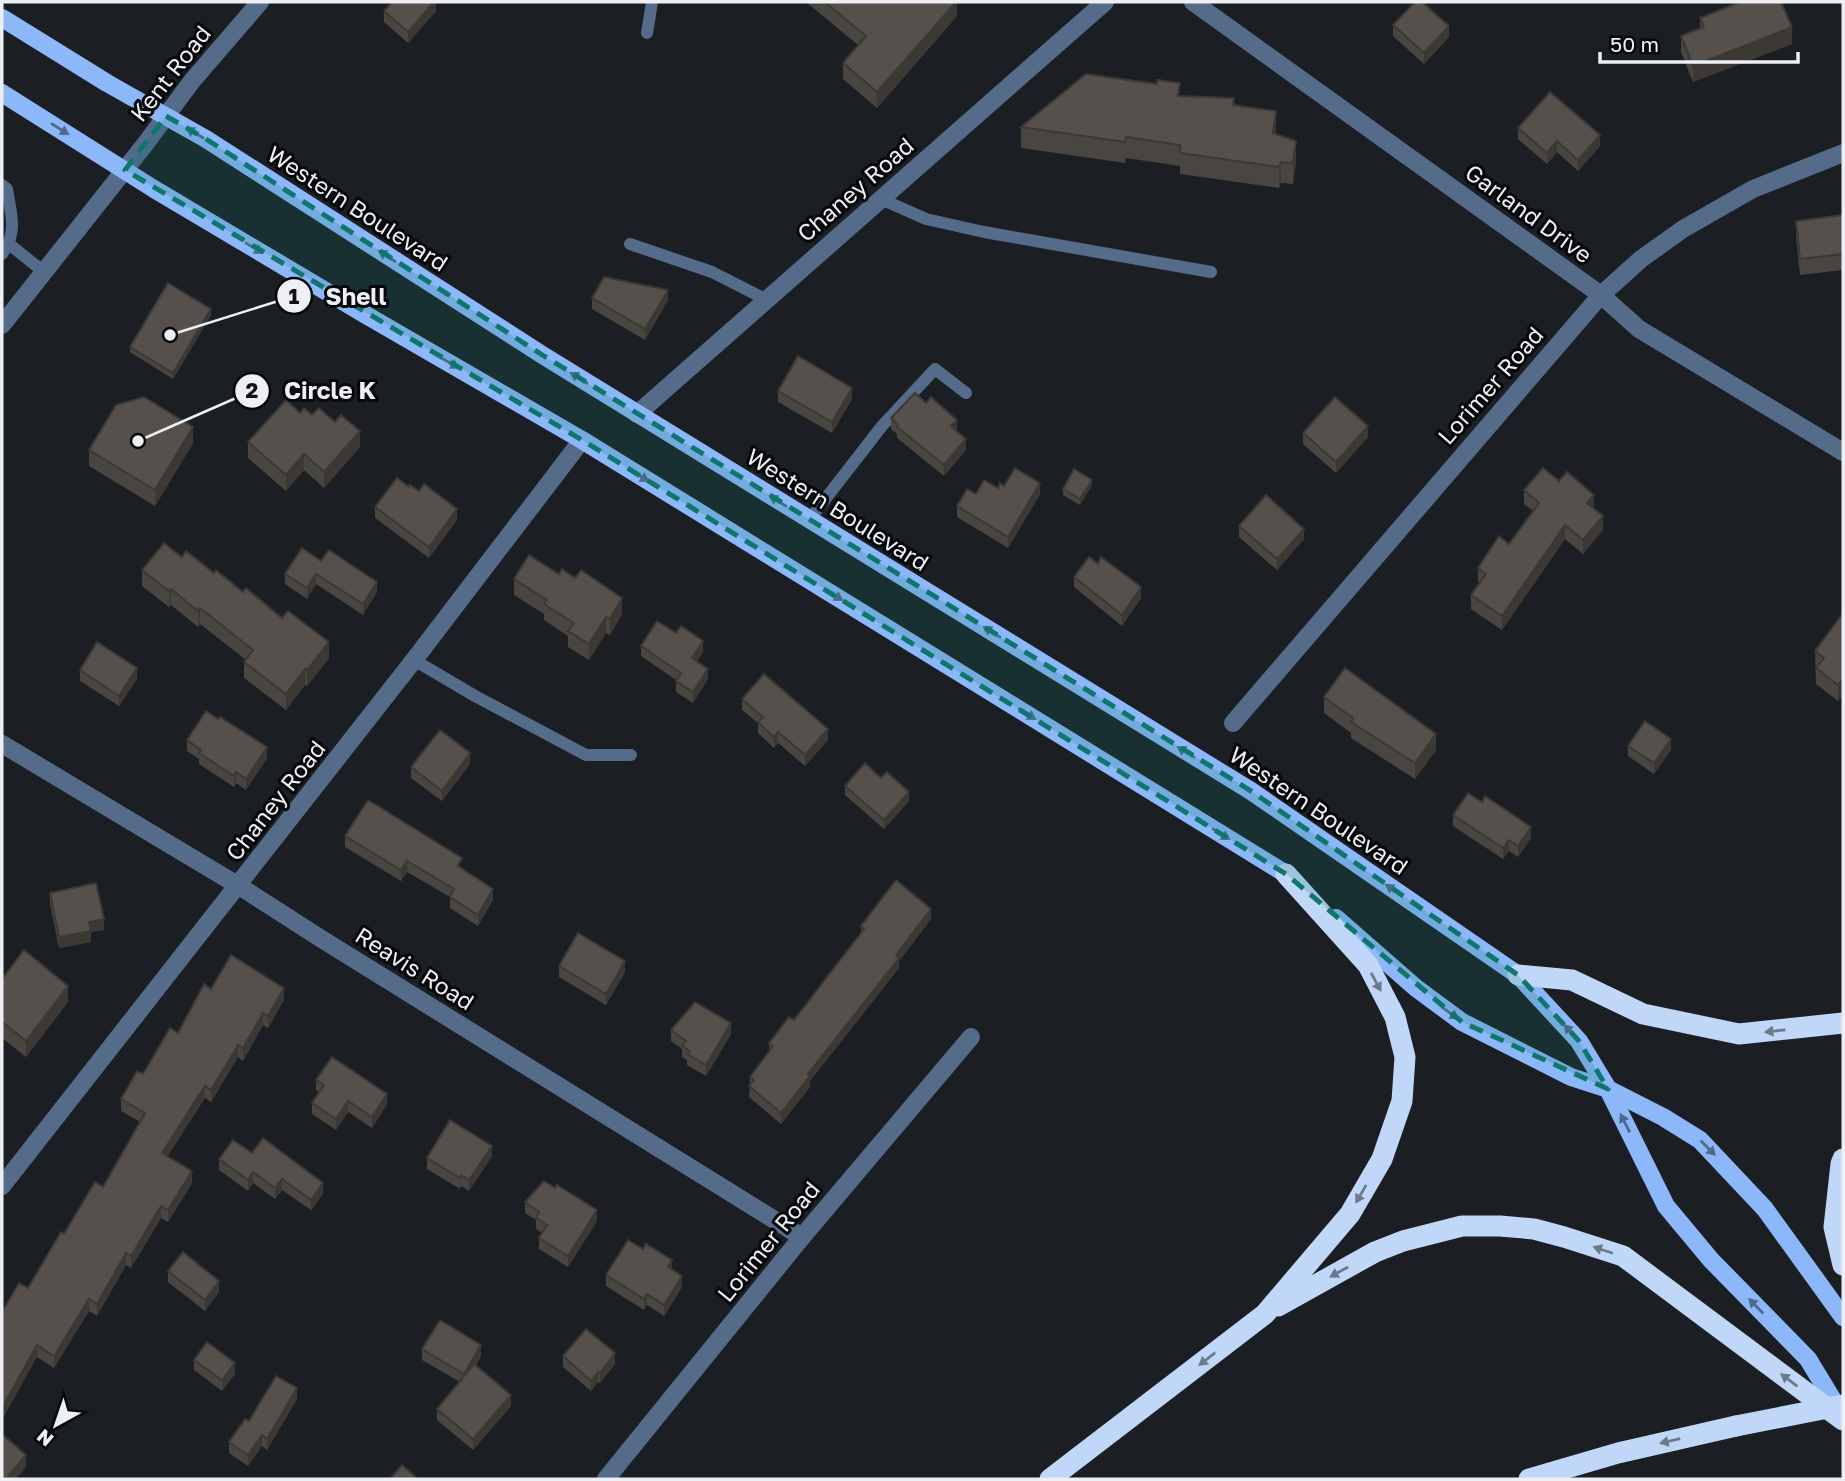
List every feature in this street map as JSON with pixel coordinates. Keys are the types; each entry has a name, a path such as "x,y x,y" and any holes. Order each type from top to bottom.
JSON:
{"highway":[{"path":"1265,1314 1350,1214 1382,1159 1402,1101 1405,1057 1395,1017 1368,965 1286,874"},
{"path":"1518,975 1572,980 1643,1014 1739,1034 1843,1023"},
{"path":"1843,1159 1834,1227 1843,1265"},
{"path":"1050,1479 1265,1314 1375,1252 1403,1241 1462,1226 1534,1229 1623,1256 1843,1419"},
{"path":"1529,1479 1618,1453 1843,1405"}],"main road":[{"name":"Western Boulevard","path":"2,18 107,83 206,139 544,356 1251,792 1518,975 1579,1041 1608,1089 1666,1206 1711,1260 1808,1359 1843,1419"},
{"path":"2,93 366,315 582,440 1286,874 1416,988 1462,1022 1571,1077 1608,1089 1663,1117 1700,1140 1765,1209 1843,1317"}],"street":[{"name":"Kent Road","path":"4,317 44,272 146,144 192,81 260,2"},
{"name":"Chaney Road","path":"637,414 1105,2"},
{"name":"Garland Drive","path":"1193,2 1601,295 1639,329 1843,452"},
{"name":"Lorimer Road","path":"1233,723 1601,295 1641,259 1683,229 1754,189 1843,153"},
{"name":"Chaney Road","path":"2,1186 239,886 582,440"},
{"name":"Reavis Road","path":"2,744 239,886 802,1237"},
{"name":"Lorimer Road","path":"606,1479 802,1237 971,1037"}],"lane":[{"path":"647,33 652,2"},
{"path":"2,185 7,189 13,231 5,249 44,272"},
{"path":"881,199 926,219 984,232 1211,272"},
{"path":"630,244 712,272 767,300"},
{"path":"809,520 882,426 934,369 966,393"},
{"path":"414,660 586,755 631,755"}],"highlighted area":[{"path":"166,116 206,139 544,356 1251,791 1518,975 1579,1041 1608,1089 1462,1022 1286,874 582,440 125,170"}],"building":[{"path":"392,2 434,2 408,32 384,11"},
{"path":"825,2 956,2 877,92 843,63 866,36"},
{"path":"1415,2 1422,2 1449,26 1424,53 1393,25"},
{"path":"1740,2 1781,2 1792,27 1693,66 1681,36 1704,27 1700,18"},
{"path":"1086,74 1157,84 1157,80 1180,83 1178,96 1234,98 1233,105 1276,111 1273,133 1296,141 1293,163 1281,162 1279,167 1180,153 1180,145 1126,137 1125,142 1021,127"},
{"path":"1550,92 1600,135 1578,160 1557,141 1547,153 1518,128"},
{"path":"1843,215 1843,254 1800,259 1796,221"},
{"path":"604,277 668,290 645,329 592,298"},
{"path":"168,283 211,309 173,373 130,347"},
{"path":"798,356 852,388 832,422 778,391"},
{"path":"915,393 926,403 931,397 957,420 951,426 966,439 944,465 897,427 891,418"},
{"path":"144,397 193,427 155,490 89,450 116,405"},
{"path":"1335,397 1368,426 1336,462 1303,433"},
{"path":"286,400 300,413 304,408 312,415 319,408 335,422 341,415 360,431 324,472 304,454 286,475 248,442"},
{"path":"1015,468 1040,483 1008,537 957,506 967,489 976,494 984,480 998,488 1000,483 1004,486"},
{"path":"1543,468 1559,481 1567,472 1594,495 1587,503 1603,516 1583,540 1565,525 1502,616 1471,595 1486,574 1478,568 1499,536 1509,544 1539,503 1524,490"},
{"path":"1074,469 1092,480 1080,499 1063,489"},
{"path":"397,478 419,491 424,484 457,509 429,547 375,507"},
{"path":"1266,495 1304,529 1277,559 1239,526"},
{"path":"164,543 182,557 186,551 243,592 246,588 282,618 288,611 329,642 286,694 244,662 253,650 200,608 198,611 142,570"},
{"path":"302,548 321,561 329,550 377,582 363,604 316,574 307,588 285,574"},
{"path":"529,555 559,574 562,569 575,578 581,570 622,598 610,619 606,617 589,644 568,631 574,623 544,604 547,600 514,579"},
{"path":"1089,557 1098,564 1101,557 1141,587 1122,615 1074,577"},
{"path":"1841,616 1843,678 1838,685 1816,668 1824,658 1815,651"},
{"path":"657,621 676,633 681,626 703,641 692,658 708,669 693,692 676,681 681,673 641,646"},
{"path":"97,642 137,668 119,696 80,670"},
{"path":"1345,668 1436,734 1415,763 1351,722 1353,718 1324,697"},
{"path":"764,674 828,729 805,755 778,732 774,737 758,722 763,717 742,699"},
{"path":"206,711 267,747 246,779 236,772 234,776 199,753 201,750 187,740"},
{"path":"1645,721 1671,739 1654,763 1628,746"},
{"path":"440,730 470,753 442,791 411,767"},
{"path":"865,763 881,778 887,772 909,792 884,820 845,786"},
{"path":"1468,793 1482,802 1485,796 1531,827 1518,846 1509,840 1503,848 1453,815"},
{"path":"368,800 462,858 458,866 493,889 478,915 450,897 454,889 407,861 401,870 345,836"},
{"path":"896,880 931,909 896,955 899,958 808,1074 810,1076 781,1113 749,1086 754,1080 750,1077 773,1046 769,1043 789,1017 794,1020 864,929 861,926"},
{"path":"96,883 104,919 89,922 91,931 59,937 50,893"},
{"path":"578,933 625,961 606,994 559,966"},
{"path":"24,950 68,986 26,1041 2,1022 2,979"},
{"path":"231,955 284,988 268,1016 263,1013 243,1048 238,1045 211,1090 205,1086 162,1153 192,1171 168,1210 161,1206 131,1256 126,1253 97,1304 89,1299 54,1356 37,1345 2,1408 2,1312 19,1283 28,1288 95,1182 103,1187 145,1113 121,1099 137,1071 143,1074 170,1028 178,1033 204,984 211,989"},
{"path":"695,1002 731,1023 706,1065 687,1054 690,1051 682,1046 686,1041 671,1030"},
{"path":"332,1057 387,1094 372,1117 348,1101 336,1119 312,1103 324,1085 316,1080"},
{"path":"450,1120 492,1146 469,1180 461,1175 460,1178 427,1158"},
{"path":"263,1138 323,1183 311,1200 282,1179 275,1188 253,1172 248,1180 219,1159 233,1140 252,1153"},
{"path":"544,1181 555,1188 557,1185 597,1210 568,1256 539,1238 547,1225 536,1218 539,1212 525,1202"},
{"path":"628,1240 643,1249 646,1244 672,1260 668,1267 682,1276 664,1305 647,1294 644,1299 606,1275"},
{"path":"183,1252 219,1281 205,1300 168,1271"},
{"path":"440,1320 481,1345 464,1374 422,1349"},
{"path":"586,1329 615,1353 591,1381 563,1356"},
{"path":"207,1342 235,1363 222,1380 194,1360"},
{"path":"474,1364 511,1395 473,1439 437,1409"},
{"path":"276,1376 297,1388 267,1439 262,1435 248,1455 229,1442 245,1419 249,1421"},
{"path":"2,1434 26,1455 6,1479 2,1479"},
{"path":"402,1465 418,1479 390,1479"}],"place":[{"name":"Shell","path":"170,335"},
{"name":"Circle K","path":"138,441"}]}
